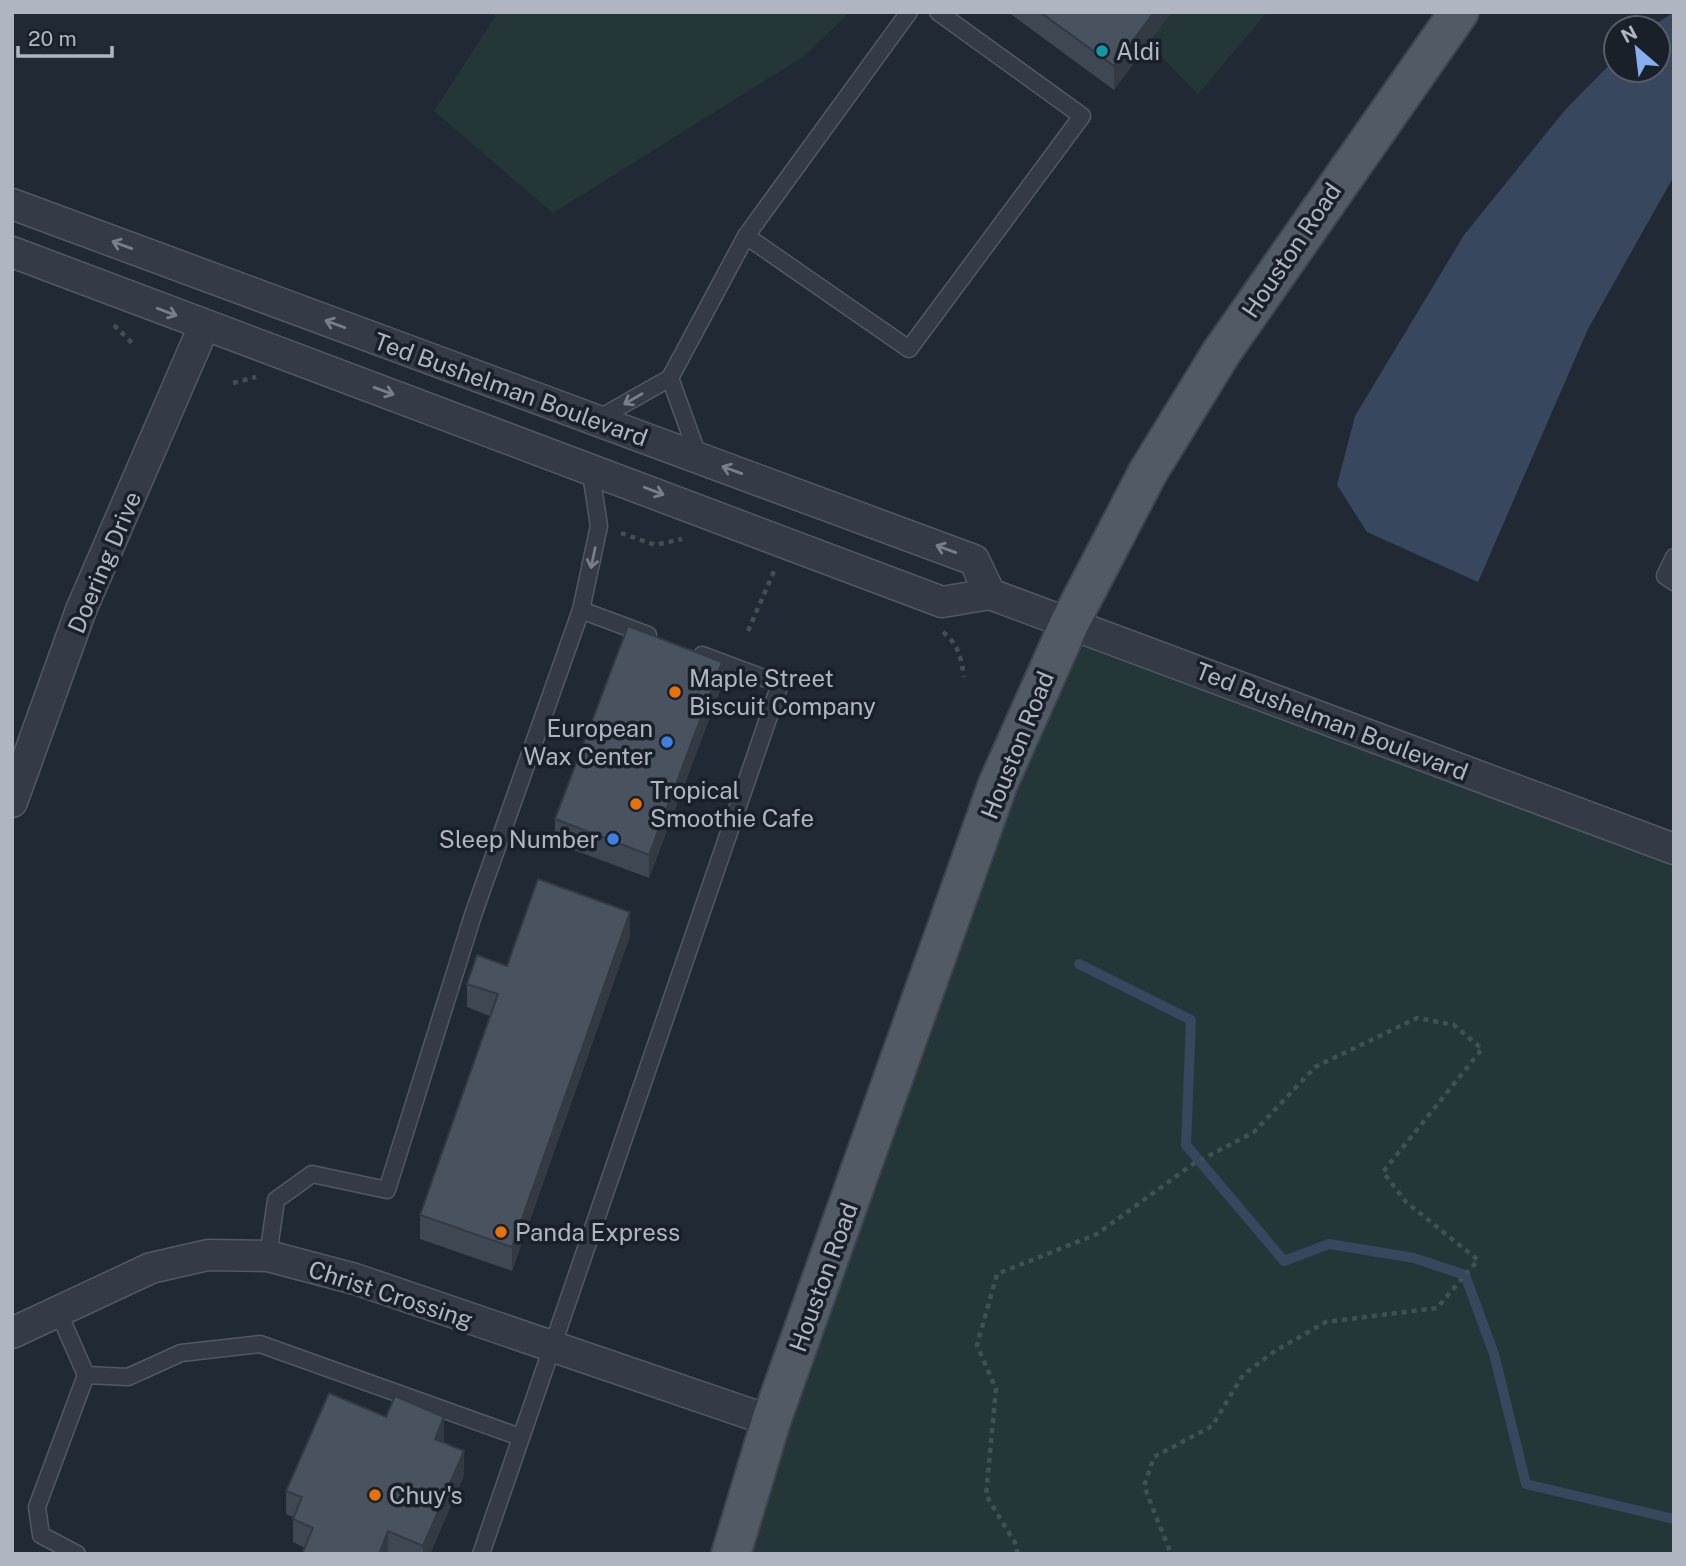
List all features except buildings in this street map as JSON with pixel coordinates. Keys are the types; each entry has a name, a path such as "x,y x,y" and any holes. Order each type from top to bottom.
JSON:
{"main road":[{"name":"Houston Road","path":"732,1554 771,1421 998,784 1070,622 1148,472 1221,354 1459,12"}],"street":[{"name":"Ted Bushelman Boulevard","path":"12,204 974,560 990,594"},
{"name":"Ted Bushelman Boulevard","path":"12,252 204,326 590,467 942,602 990,594 1674,849"},
{"name":"Doering Drive","path":"12,802 81,610 204,326"},
{"name":"Christ Crossing","path":"12,1332 150,1268 208,1255 268,1255 355,1279 771,1421"}],"lane":[{"path":"596,420 670,377 746,236 909,12"},
{"path":"746,236 909,349 1082,116 938,12"},
{"path":"670,377 699,458"},
{"path":"268,1255 276,1200 312,1174 387,1190 473,915 581,610 599,526 590,467"},
{"path":"1674,557 1665,576 1674,582"},
{"path":"581,610 658,639"},
{"path":"481,1554 780,684 683,648"},
{"path":"58,1311 86,1375 37,1507 41,1535 77,1554"},
{"path":"86,1375 128,1377 181,1353 260,1344 520,1437"}],"path":[{"path":"748,631 776,568"},
{"path":"1017,1554 1017,1546 986,1495 996,1389 977,1345 997,1274 1097,1234 1193,1164 1254,1132 1315,1068 1417,1018 1454,1025 1482,1049 1383,1172 1406,1202 1478,1260 1437,1308 1326,1322 1275,1351 1243,1375 1212,1426 1154,1457 1144,1486 1171,1554"}],"shaded area":[{"path":"494,12 850,12 803,57 553,213 434,111 495,17"},
{"path":"1117,12 1267,12 1198,94"},
{"path":"1070,622 1674,849 1674,1554 731,1554"}],"water":[{"path":"1674,12 1674,176 1588,329 1478,582 1367,532 1337,485 1355,416 1464,235 1565,110 1602,72 1602,84 1672,84 1671,14"}],"waterway":[{"path":"1079,964 1191,1020 1186,1145 1284,1261 1329,1244 1414,1258 1465,1275 1494,1354 1526,1484 1674,1519"}],"place":[{"name":"Aldi","path":"1102,51"},
{"name":"Maple Street Biscuit Company","path":"675,692"},
{"name":"European Wax Center","path":"667,742"},
{"name":"Tropical Smoothie Cafe","path":"636,804"},
{"name":"Sleep Number","path":"613,839"},
{"name":"Panda Express","path":"501,1232"},
{"name":"Chuy's","path":"375,1495"}]}
